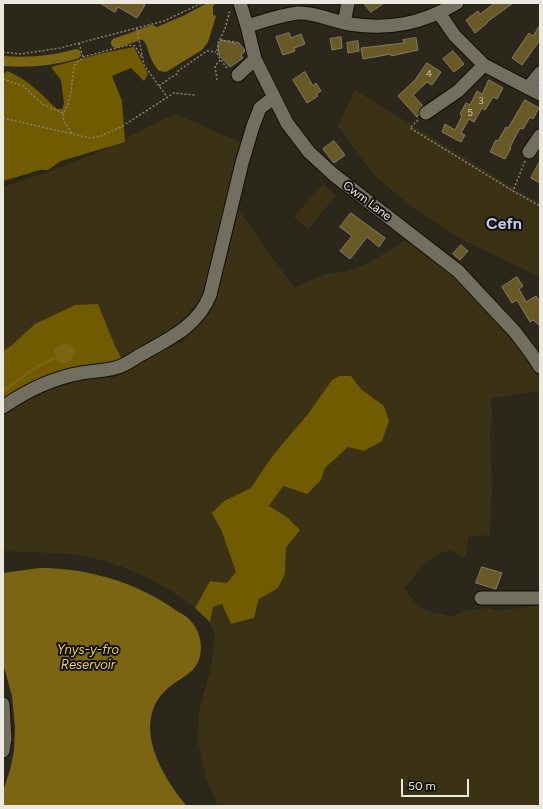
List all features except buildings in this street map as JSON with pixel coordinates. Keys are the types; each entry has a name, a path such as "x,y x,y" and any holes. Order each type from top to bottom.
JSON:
{"street":[{"path":"344,22 348,3"},
{"path":"247,26 273,18 299,13 379,27 416,22 439,13 457,3"},
{"name":"Cwm Lane","path":"236,5 247,26 254,59 273,98 287,123 309,152 334,175 458,271 515,332 540,367"},
{"path":"439,13 455,36 484,65 540,94"},
{"path":"232,72 254,59"},
{"path":"426,113 458,91 484,65"},
{"path":"528,88 540,73"},
{"path":"3,407 32,390 63,377 115,371 153,346 180,339 207,303 242,163 253,126 260,108 273,98"},
{"path":"529,152 540,136"},
{"path":"481,598 540,598"},
{"path":"3,704 5,739 3,751"}],"path":[{"path":"3,52 21,54 60,48 164,21 202,3"},
{"path":"232,72 220,60 217,52 218,43 236,5"},
{"path":"136,29 140,41 144,65 167,97"},
{"path":"220,40 235,42"},
{"path":"78,43 84,57"},
{"path":"72,133 64,122 63,114 68,104 71,92 74,66 84,57 128,45 135,46 142,58"},
{"path":"159,86 207,51 217,52"},
{"path":"217,80 215,66 220,60"},
{"path":"3,79 23,86 42,104 63,114"},
{"path":"3,118 90,138 101,136 121,127 174,93 195,95"},
{"path":"412,125 410,128 540,206"},
{"path":"513,191 529,152"}],"shaded area":[{"path":"134,47 148,74 144,81 131,68 112,76 122,101 125,142 61,161 48,170 40,170 3,181 3,75 7,71 22,78 34,87 57,109 62,109 64,104 61,80 51,67 103,53"},
{"path":"355,90 540,203 540,277 465,241 413,208 372,173 338,126"},
{"path":"175,114 242,143 201,302 185,322 123,361 115,346 98,304 3,351 3,187 48,172 99,152"},
{"path":"323,184 336,196 308,229 294,217"},
{"path":"235,205 294,288 330,273 344,272 369,263 406,240 432,256 484,304 510,338 527,354 540,381 540,391 491,398 492,418 490,432 492,481 490,535 468,537 466,556 462,557 451,551 438,554 419,570 404,588 414,601 423,609 451,617 464,611 488,608 497,611 540,605 540,806 218,806 206,777 197,737 200,707 210,671 215,637 210,622 213,607 222,604 231,624 254,618 259,599 278,588 285,574 286,548 300,530 287,517 269,506 283,486 294,491 321,480 325,468 348,447 364,451 377,400 361,389 351,376 332,380 308,414 266,465 251,488 224,501 217,524 226,541 236,572 227,583 210,581 195,608 156,582 128,569 98,559 73,554 3,551 3,412 53,383 107,372 113,379 158,351 183,343 185,336 200,320"},
{"path":"98,304 115,346 123,361 3,403 3,351 11,346 35,324 75,305"},
{"path":"340,376 351,376 361,389 384,406 389,421 382,441 364,451 348,447 325,468 321,480 307,494 283,486 269,506 287,517 300,530 286,548 285,574 278,588 259,599 254,618 231,624 222,604 213,607 210,622 195,608 210,581 227,583 236,572 222,532 212,513 224,501 251,488 266,465 308,414 332,380"}],"water":[{"path":"207,3 215,3 213,7 213,15 216,16 208,42 202,50 166,72 159,71 149,54 146,45 141,39 140,34 183,16"},
{"path":"58,345 71,345 75,349 75,353 70,361 62,364 55,356 54,350"},
{"name":"Ynys-y-fro Reservoir","path":"40,568 83,572 128,585 158,599 189,619 195,627 198,632 201,646 198,662 191,671 167,689 156,703 151,718 150,733 160,765 177,794 187,806 3,806 3,791 14,751 15,727 12,696 3,664 3,573"}],"waterway":[{"path":"116,43 152,30"},
{"path":"3,61 40,61 76,54"},
{"path":"3,391 38,366 55,358"}],"district":[{"name":"Cefn","path":"504,224"}]}
